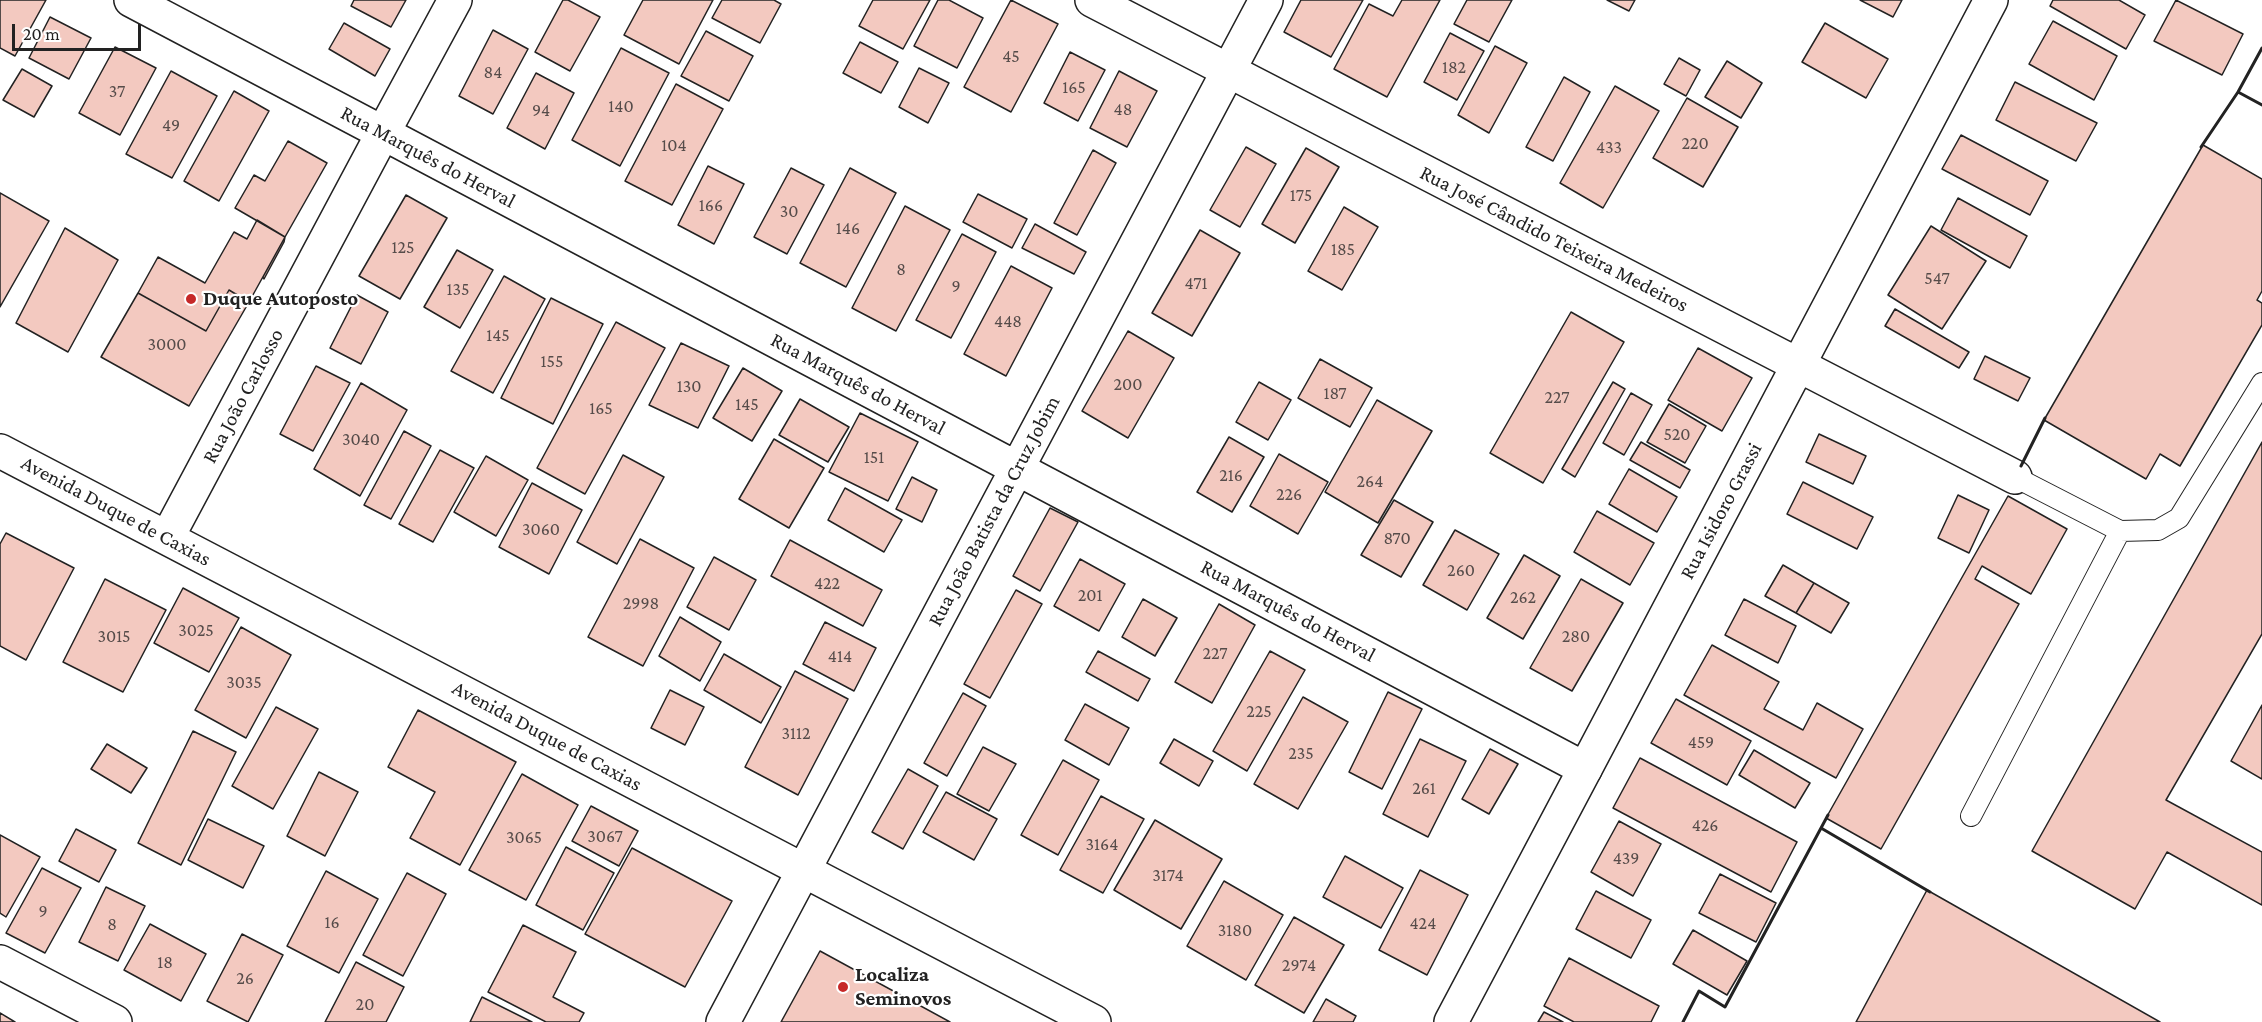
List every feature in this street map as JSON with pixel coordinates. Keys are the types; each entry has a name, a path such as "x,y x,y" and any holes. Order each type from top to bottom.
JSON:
{"street":[{"name":"Rua Marquês do Herval","path":"131,0 1585,769"},
{"name":"Rua João Carlosso","path":"167,538 454,0"},
{"name":"Rua José Cândido Teixeira Medeiros","path":"1092,0 2015,477"},
{"name":"Rua João Batista da Cruz Jobim","path":"723,1022 1266,0"},
{"name":"Rua Isidoro Grassi","path":"1451,1022 1991,0"},
{"name":"Avenida Duque de Caxias","path":"0,451 1094,1022"},
{"path":"0,962 115,1022"}],"lane":[{"path":"2015,477 2120,531 2158,530 2179,518 2262,383"},
{"path":"1971,816 2120,531"}],"building":[{"path":"0,0 46,0 15,56 0,48"},
{"path":"354,0 406,0 391,27 351,6"},
{"path":"563,0 568,0 600,17 570,71 535,52"},
{"path":"643,0 713,0 679,64 624,35"},
{"path":"722,0 774,0 781,4 760,43 712,18"},
{"path":"873,0 930,0 903,49 859,26"},
{"path":"938,0 949,0 983,18 957,68 914,46"},
{"path":"1011,0 1058,24 1011,112 964,87"},
{"path":"1301,0 1363,0 1331,57 1284,32"},
{"path":"1402,0 1440,0 1387,97 1334,69 1369,4 1393,16"},
{"path":"1467,0 1512,0 1489,42 1454,24"},
{"path":"1607,0 1635,0 1629,11"},
{"path":"1860,0 1902,0 1893,17"},
{"path":"2053,0 2119,0 2145,15 2126,49 2050,6"},
{"path":"2176,0 2243,34 2222,75 2154,41"},
{"path":"50,17 91,38 69,79 29,58"},
{"path":"2053,21 2117,56 2094,100 2029,64"},
{"path":"344,23 390,49 375,76 329,49"},
{"path":"1825,23 1888,59 1866,98 1802,62"},
{"path":"493,30 528,49 493,114 459,96"},
{"path":"706,31 753,56 729,101 681,76"},
{"path":"1450,33 1484,51 1457,100 1424,82"},
{"path":"860,42 898,62 881,93 843,73"},
{"path":"1495,46 1527,63 1489,133 1458,115"},
{"path":"115,47 156,68 120,135 79,113"},
{"path":"621,48 669,73 620,166 572,140"},
{"path":"1070,52 1105,70 1078,121 1044,103"},
{"path":"1679,58 1700,70 1686,96 1664,84"},
{"path":"1727,61 1762,83 1741,118 1705,97"},
{"path":"919,68 949,83 928,123 899,107"},
{"path":"22,69 52,86 34,117 3,100"},
{"path":"171,71 217,96 172,178 126,154"},
{"path":"1119,71 1157,91 1127,147 1090,128"},
{"path":"536,73 574,93 545,149 507,128"},
{"path":"1564,77 1590,92 1553,161 1526,147"},
{"path":"2015,82 2097,123 2076,161 1996,120"},
{"path":"676,84 723,109 672,205 625,181"},
{"path":"1615,86 1659,111 1603,208 1560,183"},
{"path":"234,91 269,111 219,201 184,181"},
{"path":"1687,98 1738,127 1703,187 1653,158"},
{"path":"1961,135 2048,181 2030,215 1942,169"},
{"path":"288,141 327,163 285,237 235,208 254,175 265,181"},
{"path":"2203,145 2262,179 2262,291 2257,300 2262,303 2262,325 2180,466 2160,454 2146,479 2044,420"},
{"path":"1246,147 1276,164 1240,227 1210,210"},
{"path":"1306,148 1339,167 1295,243 1262,224"},
{"path":"1093,150 1116,163 1077,235 1054,223"},
{"path":"708,166 744,184 714,244 678,225"},
{"path":"791,168 824,185 787,254 754,237"},
{"path":"850,168 896,193 846,287 800,263"},
{"path":"0,193 49,221 0,307"},
{"path":"978,194 1027,219 1012,248 963,222"},
{"path":"406,195 447,218 400,299 359,276"},
{"path":"1958,198 2027,236 2010,268 1941,230"},
{"path":"905,206 950,230 896,331 852,308"},
{"path":"1344,207 1378,227 1342,290 1308,271"},
{"path":"257,220 285,237 249,302 229,290 206,331 138,293 158,257 205,283 234,232 247,239"},
{"path":"1035,224 1086,252 1074,274 1022,248"},
{"path":"1931,226 1986,261 1942,329 1888,295"},
{"path":"65,228 118,260 68,352 16,323"},
{"path":"1200,230 1240,253 1192,336 1152,313"},
{"path":"962,234 996,252 951,338 916,320"},
{"path":"285,237 284,242 264,279 263,277"},
{"path":"457,250 493,270 460,328 424,307"},
{"path":"1011,266 1052,288 1006,376 964,354"},
{"path":"504,276 545,299 493,393 451,371"},
{"path":"229,290 249,302 189,406 101,357 138,293 206,331"},
{"path":"357,295 388,312 361,364 330,348"},
{"path":"551,298 603,324 553,424 501,398"},
{"path":"1895,309 1969,352 1959,368 1885,326"},
{"path":"1571,312 1624,342 1543,483 1490,453"},
{"path":"616,322 665,348 585,494 537,468"},
{"path":"1128,331 1174,358 1128,438 1082,411"},
{"path":"681,343 729,366 698,428 649,405"},
{"path":"1698,348 1752,378 1722,431 1668,400"},
{"path":"1985,356 2030,378 2018,401 1974,379"},
{"path":"1320,359 1372,388 1350,427 1298,398"},
{"path":"316,366 350,383 313,451 280,434"},
{"path":"743,368 782,391 752,441 713,418"},
{"path":"1259,382 1291,400 1268,440 1236,422"},
{"path":"1613,382 1625,389 1575,477 1562,469"},
{"path":"361,383 407,410 360,496 314,469"},
{"path":"1631,393 1652,405 1624,455 1603,443"},
{"path":"800,399 849,427 828,462 779,435"},
{"path":"1377,400 1432,431 1378,523 1325,492"},
{"path":"1669,404 1706,426 1685,463 1647,442"},
{"path":"860,413 918,442 888,501 829,472"},
{"path":"404,431 431,446 391,519 364,505"},
{"path":"1819,434 1866,456 1853,484 1806,462"},
{"path":"1229,437 1264,457 1232,512 1197,492"},
{"path":"774,439 824,468 789,528 739,499"},
{"path":"1641,442 1690,470 1680,488 1630,460"},
{"path":"2262,442 2262,634 2166,800 2262,852 2262,905 2167,852 2135,909 2032,851"},
{"path":"440,450 474,468 433,542 399,524"},
{"path":"1279,454 1328,482 1298,534 1250,506"},
{"path":"623,455 664,477 617,564 577,542"},
{"path":"486,456 528,480 496,536 454,512"},
{"path":"1629,469 1677,497 1657,532 1609,504"},
{"path":"912,477 937,490 922,522 896,509"},
{"path":"1803,482 1873,517 1857,549 1787,514"},
{"path":"532,483 582,510 549,574 499,547"},
{"path":"845,488 902,520 884,552 828,520"},
{"path":"1958,495 1989,510 1969,553 1938,538"},
{"path":"2008,496 2067,529 2031,594 1982,566 1975,579 2019,604 1881,849 1826,818"},
{"path":"1394,500 1433,522 1401,577 1361,555"},
{"path":"1050,508 1078,522 1040,591 1013,576"},
{"path":"1597,511 1654,543 1630,585 1574,552"},
{"path":"1455,530 1499,554 1467,610 1423,585"},
{"path":"6,533 74,568 26,660 0,646 0,544"},
{"path":"640,539 694,568 643,666 588,637"},
{"path":"790,540 882,590 863,626 771,576"},
{"path":"1524,555 1560,576 1523,639 1487,618"},
{"path":"714,557 756,580 729,630 687,607"},
{"path":"1080,559 1125,584 1099,631 1054,606"},
{"path":"1783,565 1814,583 1796,613 1765,596"},
{"path":"105,579 166,610 123,692 63,662"},
{"path":"1581,579 1623,603 1572,691 1530,668"},
{"path":"1814,583 1849,603 1831,633 1796,613"},
{"path":"183,588 239,618 209,672 154,643"},
{"path":"1016,590 1042,604 990,698 964,684"},
{"path":"1143,599 1177,618 1155,656 1122,637"},
{"path":"1744,599 1796,626 1778,663 1725,635"},
{"path":"1219,604 1255,625 1212,703 1175,682"},
{"path":"680,617 721,642 700,681 659,656"},
{"path":"825,622 876,648 854,691 803,664"},
{"path":"241,627 291,655 246,738 195,710"},
{"path":"1712,645 1779,682 1764,709 1803,730 1817,703 1863,729 1836,778 1684,695"},
{"path":"1098,651 1150,679 1138,701 1086,672"},
{"path":"1270,651 1305,670 1247,771 1213,751"},
{"path":"724,654 781,687 761,723 704,690"},
{"path":"795,671 848,699 798,795 745,767"},
{"path":"670,690 704,707 685,745 651,728"},
{"path":"1388,692 1422,709 1382,789 1349,772"},
{"path":"963,693 986,706 947,776 924,763"},
{"path":"1303,697 1348,722 1298,809 1254,784"},
{"path":"1676,699 1751,741 1727,785 1651,743"},
{"path":"1085,704 1129,728 1109,765 1065,740"},
{"path":"2262,705 2262,779 2231,761"},
{"path":"276,707 318,729 273,809 232,786"},
{"path":"418,710 516,762 460,865 410,838 435,792 388,767"},
{"path":"193,731 236,752 181,865 138,843"},
{"path":"1174,739 1213,761 1199,786 1160,763"},
{"path":"1420,739 1466,761 1428,837 1383,814"},
{"path":"107,744 147,768 131,793 91,769"},
{"path":"983,747 1016,764 989,811 957,794"},
{"path":"1490,749 1518,764 1489,814 1462,799"},
{"path":"1754,750 1810,783 1795,808 1739,775"},
{"path":"1640,758 1797,842 1771,892 1613,808"},
{"path":"1063,760 1099,780 1058,855 1021,835"},
{"path":"908,769 938,786 903,849 872,832"},
{"path":"319,772 358,792 325,856 287,836"},
{"path":"522,774 578,805 526,900 469,870"},
{"path":"946,792 997,819 974,860 923,832"},
{"path":"1101,796 1144,819 1103,893 1060,870"},
{"path":"591,806 638,831 619,866 572,841"},
{"path":"208,819 264,846 243,888 188,860"},
{"path":"1155,820 1222,859 1181,929 1114,890"},
{"path":"1619,821 1661,844 1633,896 1591,872"},
{"path":"76,829 116,850 99,882 59,861"},
{"path":"0,835 40,857 6,917 0,913"},
{"path":"566,847 614,873 583,930 536,905"},
{"path":"632,848 732,901 685,987 585,934"},
{"path":"1345,856 1403,888 1381,928 1323,897"},
{"path":"42,868 81,888 45,953 6,933"},
{"path":"1420,870 1468,895 1427,975 1379,950"},
{"path":"326,871 378,899 339,973 287,946"},
{"path":"407,873 446,894 403,976 363,955"},
{"path":"1720,874 1776,903 1756,942 1699,913"},
{"path":"1224,881 1283,915 1246,980 1187,946"},
{"path":"106,887 145,906 118,961 79,942"},
{"path":"1927,890 2160,1022 1856,1022"},
{"path":"1596,891 1651,920 1631,958 1576,929"},
{"path":"1294,917 1344,945 1304,1013 1255,985"},
{"path":"150,924 206,954 181,1001 124,970"},
{"path":"523,925 576,952 553,997 584,1013 579,1022 546,1022 488,992"},
{"path":"1693,930 1747,961 1727,995 1673,964"},
{"path":"242,934 283,955 248,1022 207,1001"},
{"name":"Localiza Seminovos","path":"820,951 950,1022 781,1022"},
{"path":"1569,958 1659,1006 1651,1022 1574,1022 1544,1006"},
{"path":"356,962 404,987 386,1022 325,1022"},
{"path":"482,997 532,1022 470,1022"},
{"path":"1326,999 1356,1016 1353,1022 1313,1022"},
{"path":"1544,1012 1563,1022 1538,1022"},
{"path":"0,1013 15,1022 0,1022"}],"wall":[{"path":"2201,147 2238,92 2262,48"},
{"path":"2238,92 2262,105"},
{"path":"2021,466 2045,418"},
{"path":"1683,1022 1699,991 1725,1007 1828,815"},
{"path":"1821,828 1930,892"}],"place":[{"name":"Duque Autoposto","path":"191,299"},
{"name":"Localiza Seminovos","path":"843,987"}]}
